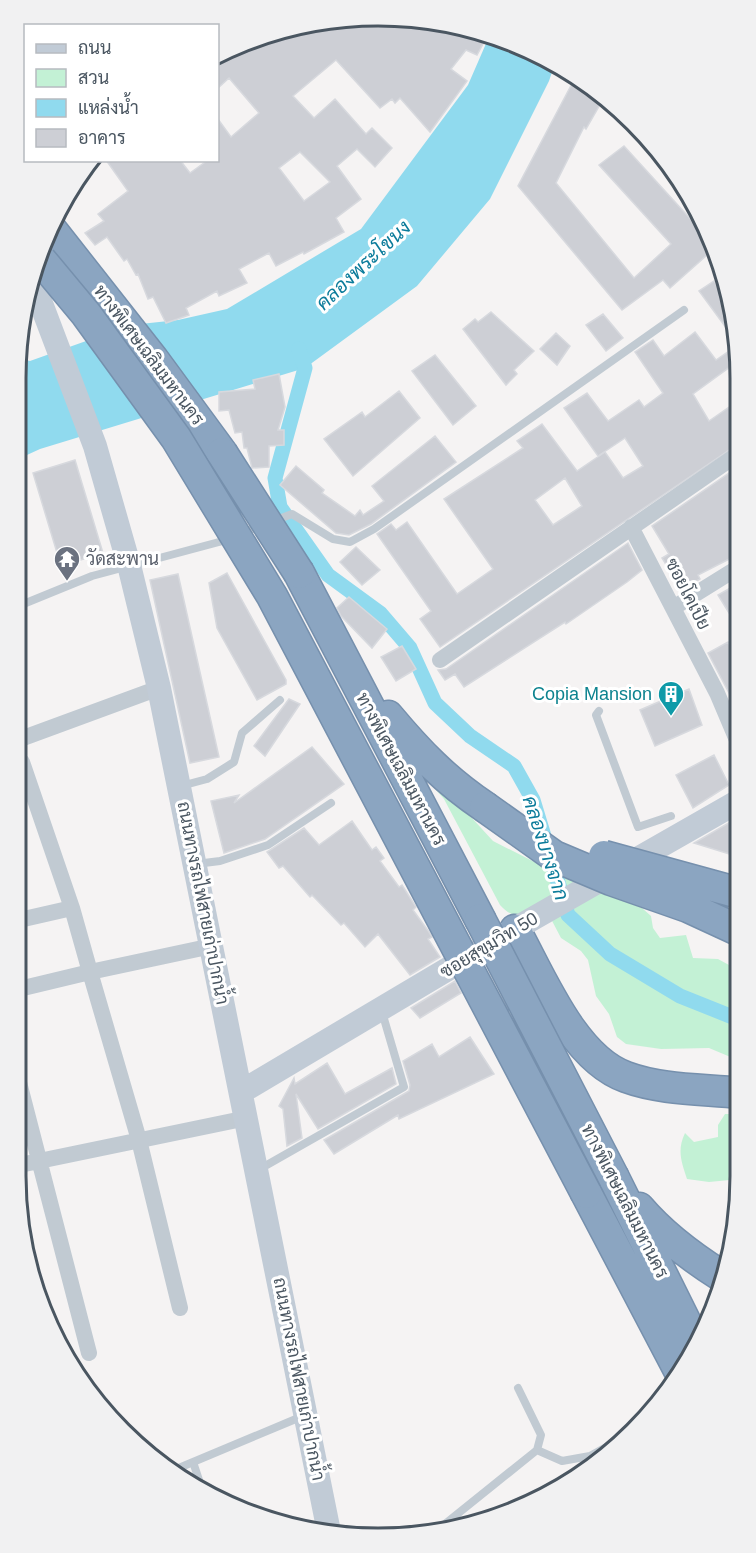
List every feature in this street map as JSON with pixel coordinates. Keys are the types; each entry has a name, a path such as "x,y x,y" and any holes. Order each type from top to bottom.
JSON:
{"highway":[{"name":"ทางพิเศษเฉลิมมหานคร","path":"56,235 100,289 205,428 253,498 299,573 614,1178 692,1335"},
{"name":"ทางพิเศษเฉลิมมหานคร","path":"44,264 138,384 214,498 255,567 676,1363"},
{"path":"299,573 388,715 428,763 450,783 554,856 611,880 688,907 730,926"},
{"path":"485,807 600,855 642,869 730,891"},
{"path":"515,930 555,1002 589,1054 607,1068 626,1078 648,1083 730,1092"},
{"path":"614,1178 663,1234 693,1258 716,1273"}],"main road":[{"name":"ถนนทางรถไฟสายเก่าปากน้ำ","path":"37,292 95,446 129,565 159,688 327,1523"},
{"name":"ซอยสุขุมวิท 50","path":"241,1092 652,851 673,821 730,804"}],"street":[{"path":"440,660 730,459"},
{"name":"ซอยโคเปีย","path":"631,527 717,693 730,724"},
{"path":"673,608 730,573"},
{"path":"26,737 159,688"},
{"path":"26,774 72,908 139,1140 180,1308"},
{"path":"26,918 72,908"},
{"path":"26,987 212,946"},
{"path":"26,1107 89,1353"},
{"path":"26,1163 247,1118"}],"lane":[{"path":"26,602 56,589 129,565 219,542 292,514 333,539 350,542 374,529 684,310"},
{"path":"180,786 207,779 234,762 242,733 280,700"},
{"path":"599,711 596,715 638,827 673,821"},
{"path":"196,864 220,861 268,846 331,803"},
{"path":"257,1170 404,1087 381,1009"},
{"path":"450,1520 537,1450 541,1435 518,1388"},
{"path":"181,1467 306,1414"},
{"path":"537,1450 562,1461 595,1453"},
{"path":"193,1462 199,1478"}],"green space":[{"path":"427,769 493,841 560,875 642,908 651,916 653,928 660,938 686,935 693,958 718,959 729,965 730,1057 709,1048 661,1049 626,1044 617,1037 609,1014 596,996 588,960 581,951 561,938 550,917 517,916 500,905 444,799 428,781"},
{"path":"725,1114 730,1114 730,1180 709,1182 687,1179 681,1156 681,1145 685,1133 694,1142 718,1137 718,1125"}],"water":[{"name":"คลองพระโขนง","path":"486,43 513,52 552,72 490,199 417,286 305,368 40,449 26,455 26,360 30,361 131,325 178,320 227,309 361,229 468,85"}],"building":[{"path":"355,26 401,26 447,32 484,42 477,55 466,50 451,69 467,81 430,132 400,98 395,103 392,99 380,108 336,60 293,96 314,118 335,99 366,134 372,128 392,148 375,167 357,149 337,166 361,199 336,218 344,232 276,266 269,253 239,269 247,283 219,296 217,291 186,308 189,315 166,323 153,297 148,299 138,274 136,275 127,259 124,261 107,237 95,245 85,233 104,221 98,214 128,191 107,162 182,162 190,173 205,162 219,162 219,120 231,137 259,113 229,78 219,87 219,64 265,44 309,32","holes":["300,152 330,182 304,201 279,168"]},
{"path":"572,84 600,104 586,129 584,127 556,183 634,278 671,244 599,165 624,146 695,224 708,254 670,288 663,280 622,310 518,186"},
{"path":"714,281 718,286 727,328 699,291"},
{"path":"491,312 534,351 514,370 517,374 506,385 463,329 475,319 478,322"},
{"path":"603,314 623,338 606,351 586,325"},
{"path":"695,332 716,360 729,351 730,367 693,394 709,421 730,407 730,449 440,647 420,619 431,611 377,534 391,524 396,530 407,522 457,594 493,569 444,499 523,448 517,441 542,424 577,471 605,452 623,478 643,466 625,438 598,456 564,408 587,393 608,421 639,400 644,407 663,393 635,352 653,340 664,356","holes":["565,478 582,506 553,525 535,500"]},
{"path":"556,333 570,346 557,365 540,349"},
{"path":"435,355 476,406 453,425 412,371"},
{"path":"279,374 285,407 278,430 284,430 284,445 269,446 269,467 252,468 247,448 244,448 242,432 235,433 229,410 219,411 219,392 255,389 253,380"},
{"path":"399,391 420,418 353,476 324,439 362,412 365,417"},
{"path":"435,436 456,462 371,524 349,535 336,533 280,485 296,466 324,490 322,493 355,516 360,510 363,515 384,501 372,486"},
{"path":"75,460 103,553 61,566 33,473"},
{"path":"730,472 730,559 698,575 700,579 682,590 662,558 669,554 652,526"},
{"path":"628,543 642,570 627,582 566,624 565,622 464,687 455,674 445,680 438,670 446,669"},
{"path":"356,547 380,570 362,585 340,562"},
{"path":"227,573 286,680 286,684 257,700 217,628 209,583"},
{"path":"178,574 219,757 190,763 150,580"},
{"path":"730,588 730,612 729,613 718,595"},
{"path":"349,597 387,629 372,648 341,616 337,608"},
{"path":"728,642 730,645 730,695 708,653"},
{"path":"402,646 416,669 396,681 381,657"},
{"name":"Copia Mansion","path":"689,689 702,725 655,746 640,710"},
{"path":"289,699 300,704 265,756 254,746"},
{"path":"312,747 344,784 265,839 224,853 211,801 239,795 234,803"},
{"path":"714,755 729,785 693,808 676,775"},
{"path":"352,821 372,850 376,847 384,858 380,861 399,887 402,885 416,907 413,910 432,937 428,939 440,957 410,975 378,934 365,947 344,923 341,925 312,895 310,897 283,866 279,868 267,852 304,828 319,845"},
{"path":"730,822 730,854 694,843"},
{"path":"455,981 461,993 420,1018 411,1008"},
{"path":"470,1037 494,1074 399,1119 398,1115 334,1154 324,1140 409,1091 410,1085 403,1061 432,1044 439,1057"},
{"path":"327,1063 345,1094 392,1068 396,1084 318,1129 296,1094 302,1138 287,1146 283,1109 279,1106 294,1078 295,1084"}],"waterway":[{"name":"คลองบางจาก","path":"299,349 305,368 275,478 280,507 328,575 380,613 410,648 435,703 470,736 514,766 533,800 568,915 610,954 680,996 730,1016"}],"place":[{"name":"วัดสะพาน","path":"67,582"},
{"name":"Copia Mansion","path":"671,717"}]}
